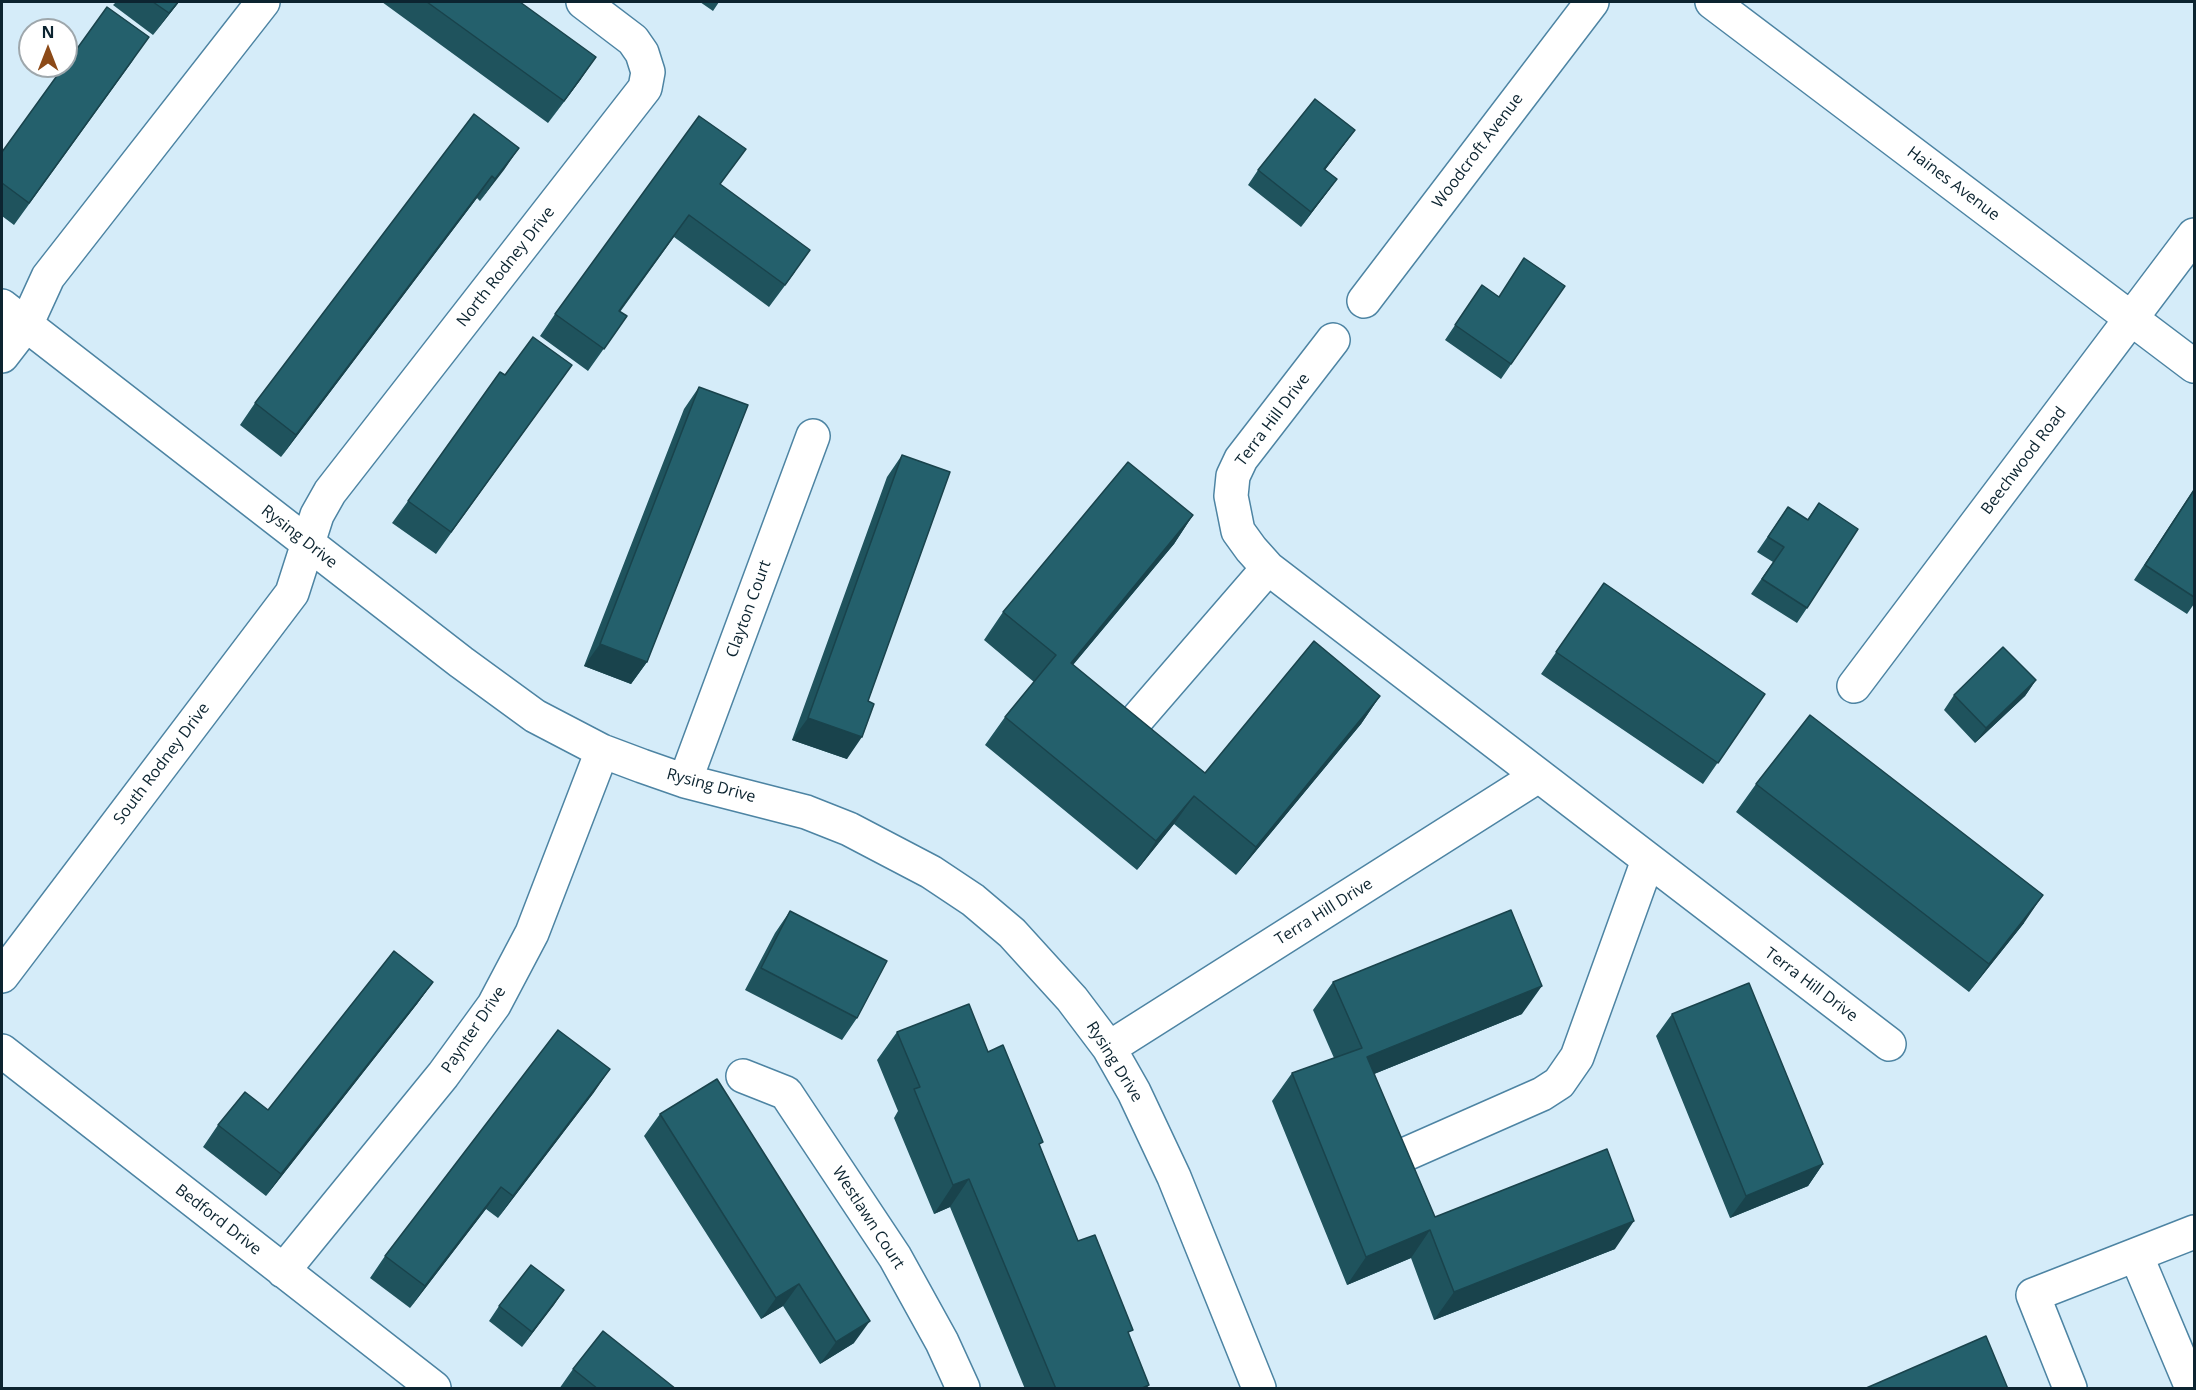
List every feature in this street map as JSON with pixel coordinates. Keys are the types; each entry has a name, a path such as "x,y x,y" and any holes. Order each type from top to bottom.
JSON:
{"street":[{"path":"2,356 14,315 48,277 263,2"},
{"name":"North Rodney Drive","path":"308,544 317,515 330,492 645,88 648,72 642,53 633,40 583,2"},
{"name":"Woodcroft Avenue","path":"1364,301 1592,2"},
{"name":"Haines Avenue","path":"1712,2 2194,366"},
{"name":"Beechwood Road","path":"1854,686 2194,235"},
{"name":"Rysing Drive","path":"14,315 500,692 535,716 602,751 685,781 806,812 881,844 931,872 973,900 1012,933 1072,999 1109,1048 1153,1129 1259,1389"},
{"name":"Terra Hill Drive","path":"1334,340 1241,459 1233,476 1231,496 1238,531 1268,568 1889,1044"},
{"name":"Clayton Court","path":"685,781 813,436"},
{"name":"South Rodney Drive","path":"2,976 292,593 308,544"},
{"path":"1139,717 1268,568"},
{"name":"Paynter Drive","path":"283,1271 444,1075 494,1005 532,933 602,751"},
{"name":"Terra Hill Drive","path":"1109,1048 1538,776"},
{"path":"1406,1154 1542,1094 1559,1083 1577,1057 1648,860"},
{"name":"Bedford Drive","path":"2,1051 434,1389"},
{"name":"Westlawn Court","path":"743,1076 786,1093 895,1257 942,1342 963,1389"},
{"path":"2070,1389 2033,1295 2194,1232"},
{"path":"2136,1255 2192,1389"}],"building":[{"path":"153,2 178,2 169,13"},
{"path":"427,2 520,2 596,57 564,101"},
{"path":"107,7 149,37 29,203 2,183 2,152 55,78 78,78 78,47"},
{"path":"1315,99 1355,130 1324,169 1337,179 1311,212 1258,170"},
{"path":"474,114 519,148 495,179 492,176 296,435 255,403"},
{"path":"699,116 746,149 720,184 810,250 785,285 689,215 619,311 627,316 604,349 555,314"},
{"path":"1524,258 1565,286 1511,364 1455,325 1482,285 1499,297"},
{"path":"533,337 572,365 451,532 408,501 500,372 505,375"},
{"path":"699,387 748,405 647,662 600,644"},
{"path":"902,455 950,472 868,701 874,704 862,737 808,718"},
{"path":"1128,462 1193,515 1071,663 1205,773 1314,641 1380,696 1256,847 1194,796 1156,841 1005,717 1056,655 1003,612"},
{"path":"2194,490 2194,597 2145,565"},
{"path":"1819,503 1858,529 1807,608 1762,579 1784,547 1768,537 1788,507 1808,520"},
{"path":"1604,583 1765,694 1718,763 1556,652"},
{"path":"2003,647 2036,680 1986,728 1954,695"},
{"path":"1810,715 2043,895 1989,964 1756,784"},
{"path":"1511,910 1542,986 1367,1057 1435,1217 1607,1149 1634,1221 1454,1292 1430,1230 1366,1257 1292,1073 1362,1048 1333,982"},
{"path":"790,911 887,961 857,1018 761,968"},
{"path":"394,951 433,982 281,1174 218,1125 245,1092 268,1110"},
{"path":"1749,983 1823,1164 1746,1196 1672,1014"},
{"path":"969,1004 988,1052 1003,1045 1043,1142 1039,1144 1078,1241 1095,1235 1133,1330 1128,1332 1149,1385 1140,1389 1056,1389 969,1179 953,1185 914,1089 920,1087 897,1032"},
{"path":"558,1030 610,1069 513,1196 501,1187 425,1286 385,1256"},
{"path":"717,1079 870,1321 836,1342 799,1284 776,1298 660,1114"},
{"path":"531,1265 564,1290 532,1332 499,1306"},
{"path":"603,1331 676,1389 598,1389 573,1369"},
{"path":"1986,1336 2008,1389 1864,1389"}]}
